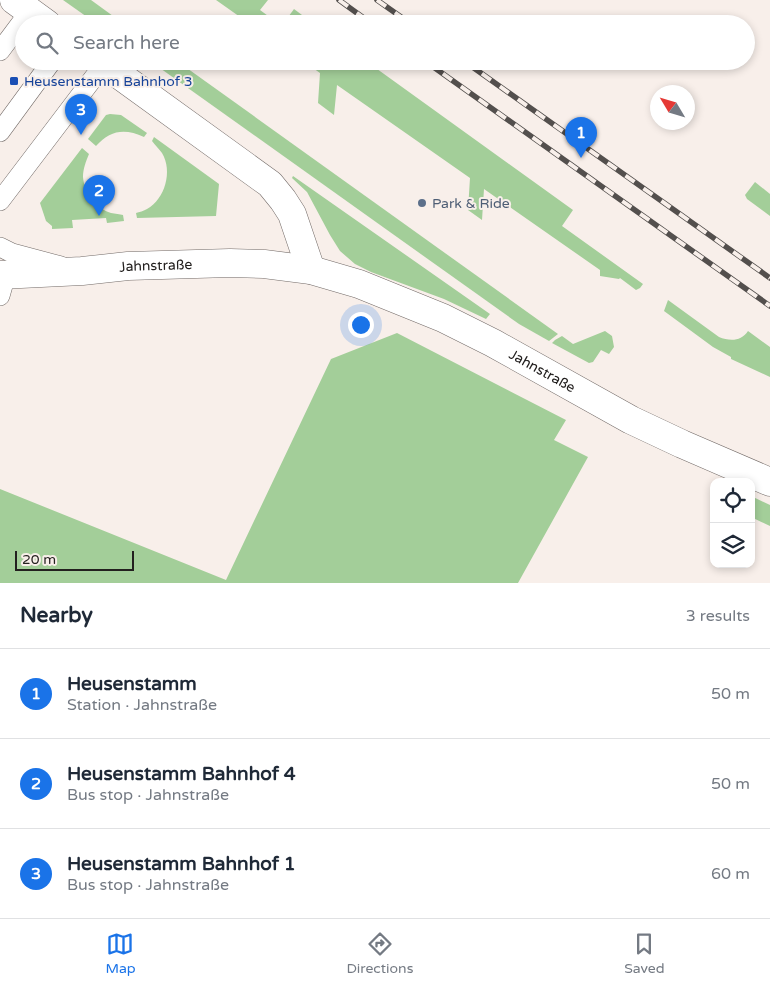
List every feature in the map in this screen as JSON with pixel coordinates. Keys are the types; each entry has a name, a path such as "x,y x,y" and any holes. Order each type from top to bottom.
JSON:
{"street":[{"path":"112,70 270,184 292,214 311,270"},
{"name":"Jahnstraße","path":"2,282 128,266 230,263 264,264 311,270 359,284 443,318 493,343 631,420 770,482"}],"lane":[{"path":"0,51 15,32"},
{"path":"0,132 45,70"},
{"path":"0,201 97,70"},
{"path":"0,247 12,253 82,271"}],"green space":[{"path":"63,0 91,0 112,15 84,15"},
{"path":"216,0 268,0 260,10 267,15 237,15"},
{"path":"294,9 302,15 290,15"},
{"path":"163,70 190,70 558,334 549,341 519,324"},
{"path":"316,70 379,70 573,210 562,226 643,284 636,290 620,278 600,276 600,270 484,189 482,220 468,210 470,178 337,85 334,115 318,103 320,73"},
{"path":"106,115 121,115 147,133 144,137 130,132 118,132 107,137 96,146 88,139"},
{"path":"154,137 219,184 216,216 137,218 136,213 147,209 163,192 167,176 167,168 162,153 152,141"},
{"path":"82,148 89,154 83,177 89,194 101,208 111,213 123,215 124,221 107,223 106,218 72,220 73,228 52,229 52,226 46,221 40,203"},
{"path":"293,176 490,314 486,319 444,299 371,272 355,264 340,251 307,192 292,178"},
{"path":"755,182 770,194 770,216 747,199 745,195"},
{"path":"668,300 719,337 735,340 745,335 748,331 770,347 770,377 731,359 731,357 713,347 664,311"},
{"path":"605,331 612,336 614,347 609,354 601,350 593,362 589,363 552,343 562,336 573,344"},
{"path":"397,333 566,420 554,440 588,457 518,583 0,583 0,489 226,580 331,359"},
{"path":"755,498 770,505 770,526 755,519"}],"railway":[{"path":"339,0 360,15"},
{"path":"377,0 398,15"},
{"path":"438,70 770,306"},
{"path":"477,70 770,278"}],"place":[{"name":"Heusenstamm Bahnhof 3","path":"14,81"},
{"name":"Heusenstamm Bahnhof 1","path":"81,135"},
{"name":"Heusenstamm","path":"581,158"},
{"name":"Park & Ride","path":"422,203"},
{"name":"Heusenstamm Bahnhof 4","path":"99,216"}]}
